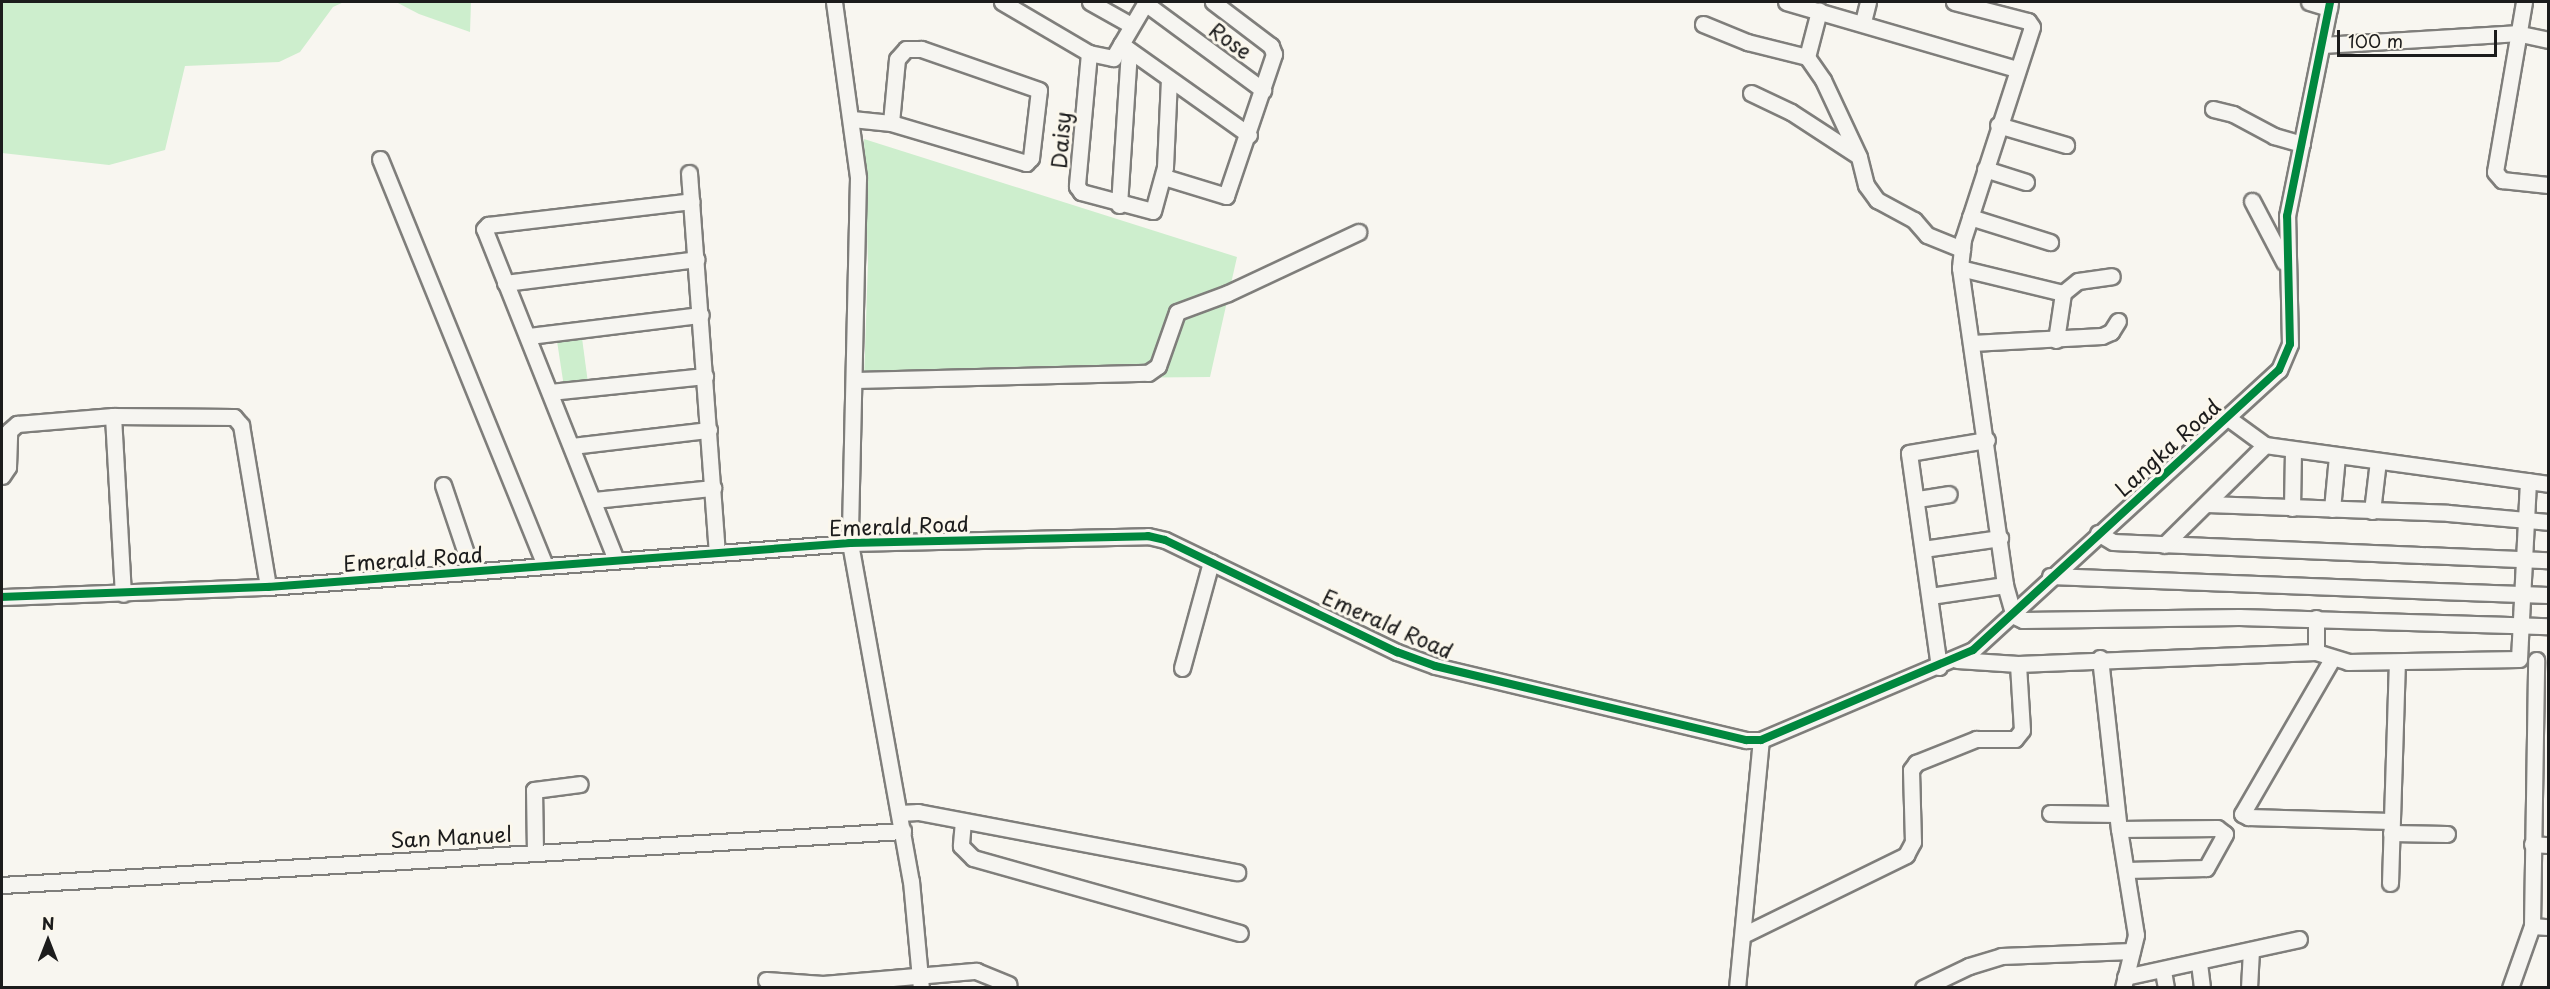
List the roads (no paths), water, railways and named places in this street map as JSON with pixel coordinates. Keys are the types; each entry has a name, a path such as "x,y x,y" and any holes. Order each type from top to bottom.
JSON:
{"street":[{"path":"834,2 852,119 858,178 850,543 903,831 921,982"},
{"path":"1002,2 1089,53 1113,58 1125,47"},
{"path":"1090,2 1131,25"},
{"path":"1119,205 1125,47 1131,25 1146,2"},
{"name":"Rose","path":"1146,2 1263,90"},
{"path":"1164,177 1226,195 1263,90 1274,50 1213,2"},
{"path":"1786,2 1863,22 2016,69"},
{"path":"1863,22 1868,2"},
{"path":"1954,2 2031,24 2029,44 2016,69 1970,217 1960,267 1962,294 1987,440 2005,585 2012,613 2023,620 2316,618 2548,626"},
{"path":"2309,2 2330,5"},
{"path":"2524,2 2516,33 2495,172 2502,180 2548,185"},
{"name":"Langka Road","path":"1761,741 1957,660 2012,613 2097,533 2279,370 2289,354 2287,216 2330,5"},
{"path":"1807,57 1819,11"},
{"path":"1703,24 1748,42 1807,57 1823,80 1858,157 1866,185 1883,205 1914,220 1927,235 1962,249"},
{"path":"2322,45 2516,33 2548,40"},
{"path":"1125,47 1248,135"},
{"path":"852,119 891,123 1026,163 1031,158 1039,90 921,49 906,49 897,59 891,123"},
{"name":"Daisy","path":"1089,53 1078,189 1119,205 1153,212 1164,177 1168,79"},
{"path":"1751,93 1791,111 1858,157"},
{"path":"2213,109 2233,114 2274,136 2302,144"},
{"path":"1998,125 2066,145"},
{"path":"380,159 545,566"},
{"path":"1985,169 2026,182"},
{"path":"689,172 717,553"},
{"path":"616,560 529,336 484,231 487,226 692,201"},
{"path":"2252,201 2286,266"},
{"path":"1970,217 2050,242"},
{"path":"855,380 1148,373 1158,366 1177,312 1228,293 1358,232"},
{"path":"505,284 697,259"},
{"path":"1960,267 2063,293"},
{"path":"2056,340 2063,293 2078,281 2112,276"},
{"path":"529,336 701,315"},
{"path":"1972,343 2056,340 2107,335 2118,321"},
{"path":"550,392 705,376"},
{"path":"2,476 8,466 9,431 17,424 113,416 239,419 268,588"},
{"path":"113,416 123,594"},
{"path":"2228,418 2265,445 2548,484"},
{"path":"572,446 709,430"},
{"path":"1940,667 1911,450 1987,440"},
{"path":"2164,545 2265,445"},
{"path":"2292,508 2293,450"},
{"path":"2332,509 2337,456"},
{"path":"2372,511 2378,461"},
{"path":"2519,659 2528,481"},
{"path":"443,484 472,571"},
{"path":"594,500 713,488"},
{"path":"1918,499 1949,494"},
{"path":"2207,504 2548,522"},
{"path":"2097,533 2109,541 2164,545 2548,560"},
{"name":"Emerald Road","path":"2,597 268,588 850,543 1148,536 1165,540 1397,652 1435,666 1746,741 1761,741"},
{"path":"1923,549 2000,538"},
{"path":"1182,668 1211,562"},
{"path":"2050,576 2548,595"},
{"path":"1930,596 2005,585"},
{"path":"2316,618 2316,652"},
{"path":"1957,660 2018,664 2100,658 2316,652 2332,659 2397,662 2542,660 2532,844 2532,926 2510,987"},
{"path":"2100,658 2118,822 2136,935 2124,982"},
{"path":"2332,659 2242,814 2248,818 2391,827 2447,834"},
{"path":"2390,883 2397,662"},
{"path":"1743,935 1906,855 1913,842 1911,770 1916,763 1976,739 2015,739 2022,729 2018,664"},
{"path":"1737,987 1761,741"},
{"path":"535,852 534,790 580,784"},
{"path":"900,813 918,812 1238,872"},
{"path":"2050,813 2118,822 2217,828 2225,834 2209,866 2203,869 2126,870"},
{"path":"963,821 961,846 973,858 1240,933"},
{"name":"San Manuel","path":"2,885 903,831"},
{"path":"2532,844 2548,844"},
{"path":"2532,926 2548,927"},
{"path":"2124,982 2299,939"},
{"path":"1923,987 1969,966 2001,956 2132,951"},
{"path":"2248,987 2251,952"},
{"path":"2199,963 2202,987"},
{"path":"2163,971 2166,987"},
{"path":"766,980 823,984 921,982 960,980 982,973 1009,984"}]}
